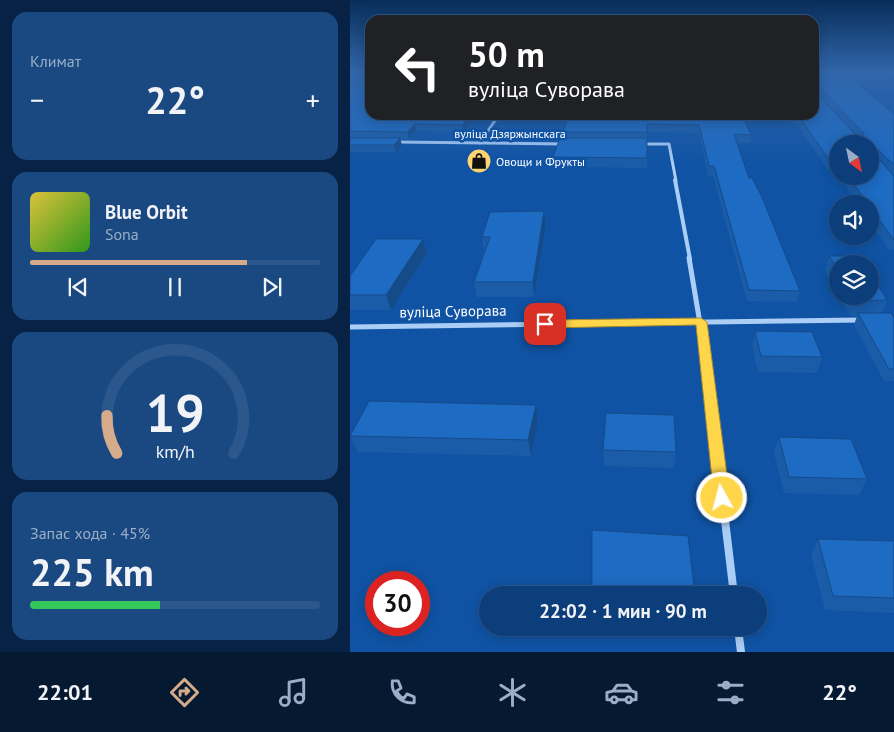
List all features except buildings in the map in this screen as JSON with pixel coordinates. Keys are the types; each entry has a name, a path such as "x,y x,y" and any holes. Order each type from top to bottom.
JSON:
{"street":[{"path":"480,143 496,120"},
{"name":"вуліца Дзяржынскага","path":"387,142 573,144"},
{"path":"630,144 669,144 701,322 733,586"},
{"name":"вуліца Суворава","path":"350,327 865,320"},
{"path":"739,636 741,652"}],"place":[{"name":"Овощи и Фрукты","path":"479,161"}],"route":[{"path":"545,324 701,322 722,498"}]}
